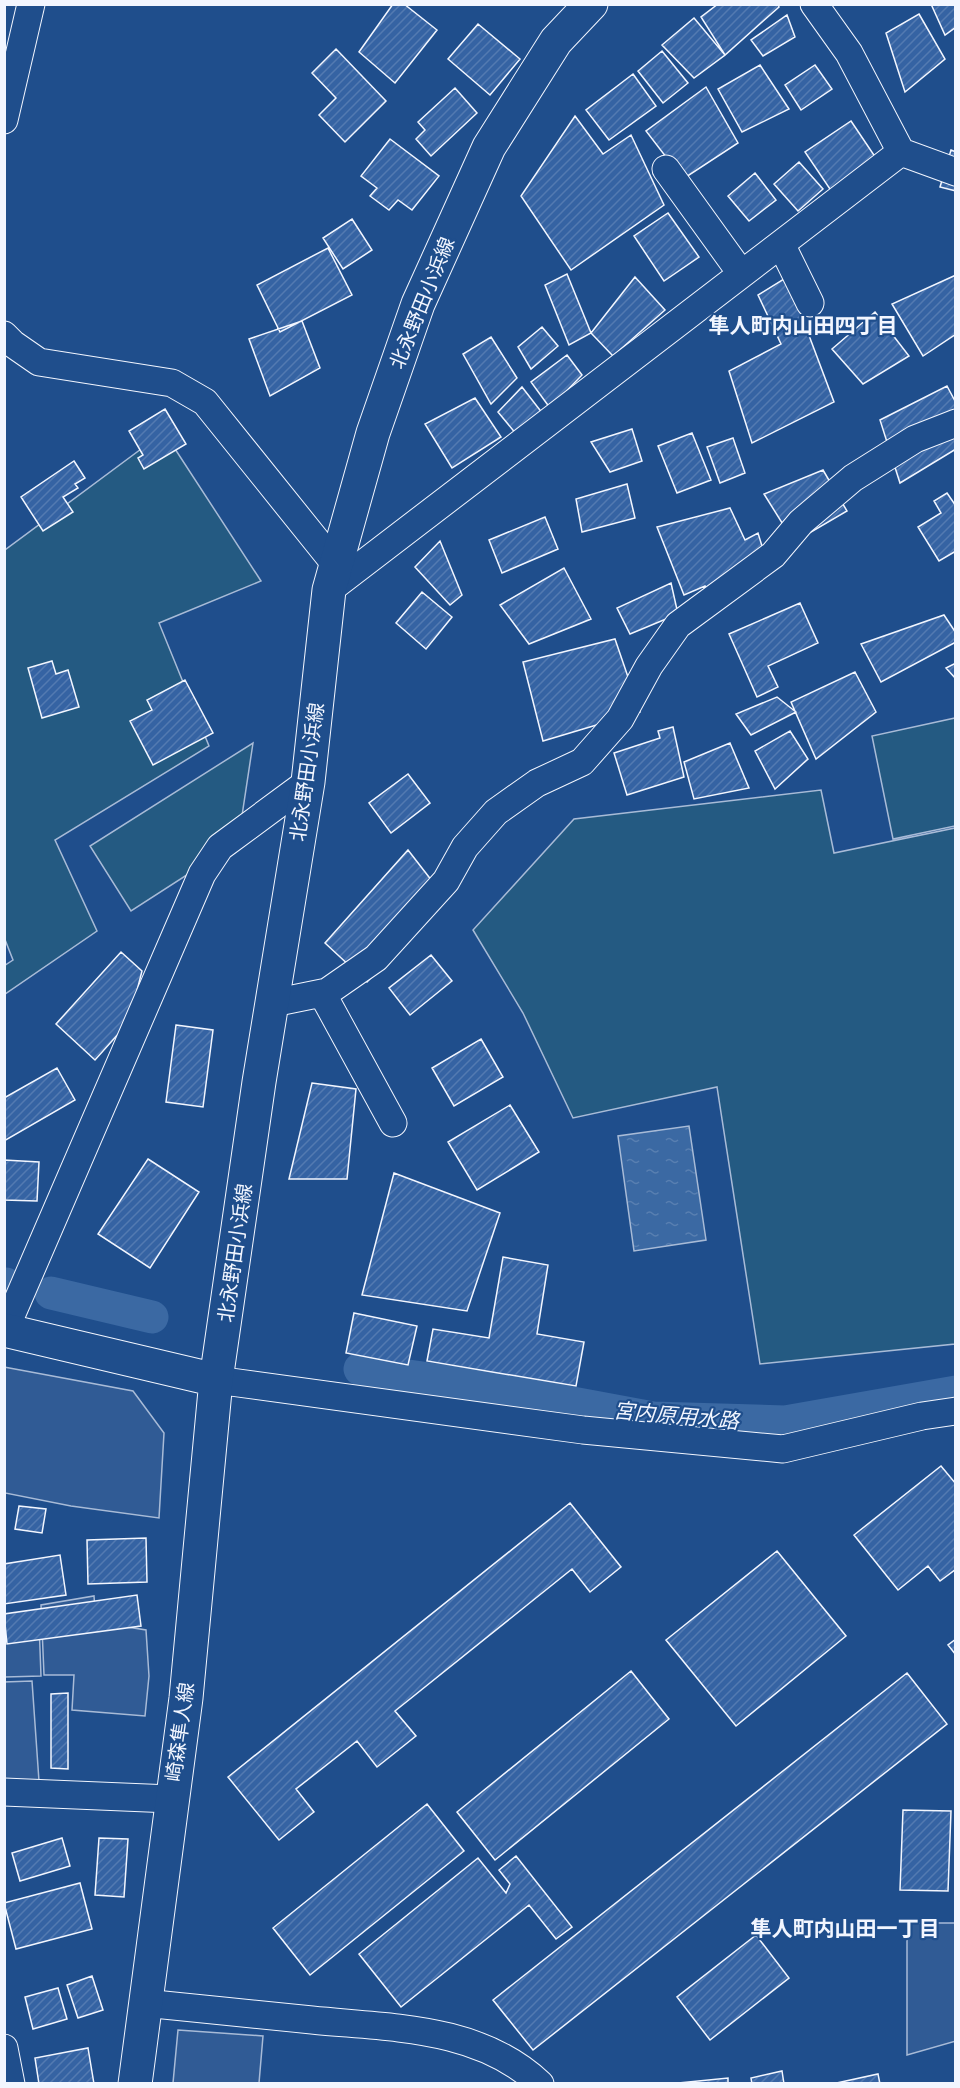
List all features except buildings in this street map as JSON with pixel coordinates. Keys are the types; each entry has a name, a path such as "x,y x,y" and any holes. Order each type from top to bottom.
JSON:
{"main road":[{"name":"北永野田小浜線","path":"216,1380 308,782 333,578 373,433 418,304 479,168 489,147 556,41 591,4"},
{"path":"5,1330 216,1380"},
{"name":"崎森隼人線","path":"135,2084 187,1689 216,1380"}],"street":[{"path":"4,120 31,4"},
{"path":"814,4 849,53 902,152 956,172"},
{"path":"4,334 13,344 39,362 172,383 205,402 333,578 902,152"},
{"path":"666,169 741,273"},
{"path":"781,244 810,303"},
{"path":"273,1003 327,992 376,958 446,881 465,847 496,812 537,783 582,762 620,719 650,666 678,625 773,555 801,522 853,478 915,439 956,423"},
{"path":"5,1330 202,874 220,847 308,782"},
{"path":"322,993 393,1123"},
{"path":"216,1380 584,1430 783,1449 922,1416 956,1411"},
{"path":"4,1792 171,1798"},
{"path":"144,2003 437,2032 484,2048 510,2061 540,2084"},
{"path":"4,2048 11,2084"}],"shaded area":[{"path":"164,432 261,581 159,623 209,746 55,840 97,931 5,994 4,966 13,960 4,937 5,550"},
{"path":"955,718 955,826 893,839 872,736"},
{"path":"253,743 238,842 131,911 90,846"},
{"path":"821,790 834,853 955,828 955,1344 760,1364 717,1087 573,1118 523,1013 473,930 574,819"},
{"path":"4,1367 133,1391 164,1433 159,1518 71,1506 5,1493"},
{"path":"94,1596 96,1622 146,1630 149,1676 145,1716 72,1710 74,1675 44,1675 41,1605"},
{"path":"39,1623 41,1676 5,1677 4,1624"},
{"path":"32,1681 39,1781 5,1782 4,1682"},
{"path":"907,1923 955,1923 956,2041 907,2055"},
{"path":"178,2030 263,2036 259,2083 173,2083"}],"water":[{"path":"689,1126 706,1240 634,1251 618,1136"}],"waterway":[{"name":"宮内原用水路","path":"51,1293 152,1317"},
{"name":"宮内原用水路","path":"360,1369 492,1388 653,1418 785,1422 956,1392"}],"district":[{"name":"隼人町内山田四丁目","path":"803,326"},
{"name":"隼人町内山田一丁目","path":"845,1929"}]}
